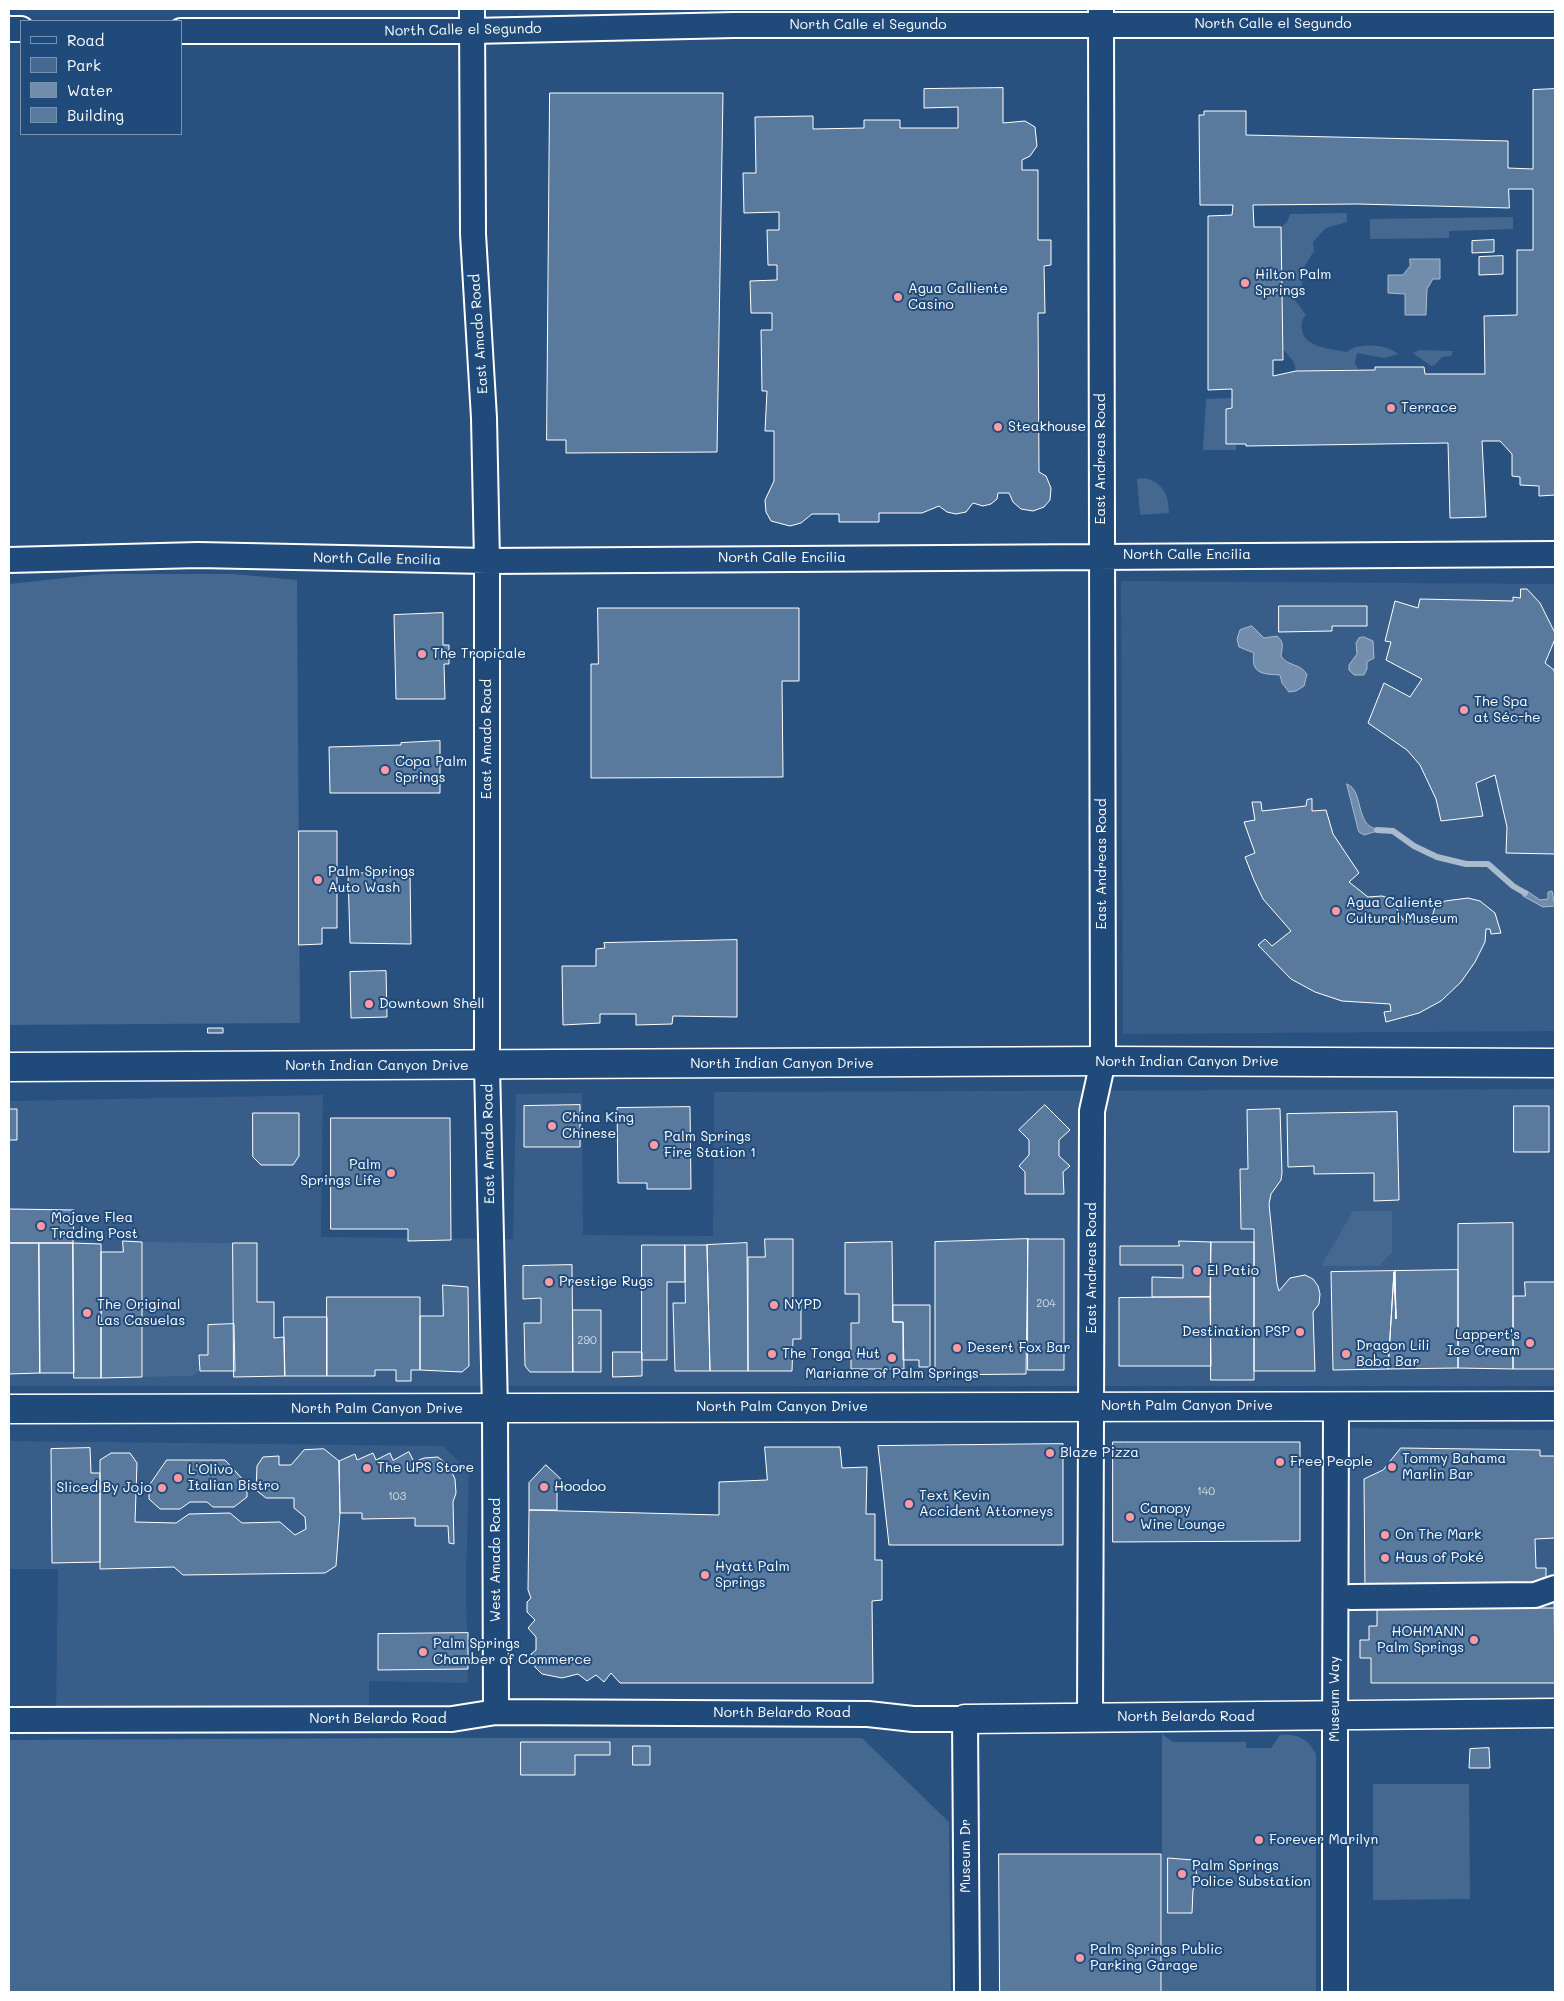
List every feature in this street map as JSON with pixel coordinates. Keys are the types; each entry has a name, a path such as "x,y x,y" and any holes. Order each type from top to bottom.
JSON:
{"main road":[{"name":"North Indian Canyon Drive","path":"9,1067 488,1066 1103,1061 1555,1063"},
{"name":"North Palm Canyon Drive","path":"9,1409 1555,1406"},
{"name":"North Belardo Road","path":"965,1719 1555,1713"}],"street":[{"name":"North Calle el Segundo","path":"182,31 472,20 734,25 1101,17 1555,25"},
{"name":"East Andreas Road","path":"1090,1718 1092,1111 1103,1061 1101,17"},
{"name":"East Amado Road","path":"472,20 473,234 484,418 488,561 488,1066 495,1409"},
{"name":"North Calle Encilia","path":"9,560 198,555 488,561 1101,555 1555,554"},
{"name":"Museum Way","path":"1335,1992 1336,1406"},
{"name":"West Amado Road","path":"495,1409 496,1712"},
{"path":"1351,1596 1536,1594 1555,1588"},
{"name":"North Belardo Road","path":"9,1720 452,1719 496,1712 868,1714 913,1719 965,1719"},
{"name":"Museum Dr","path":"965,1719 967,1992"}],"shaded area":[{"path":"1121,581 1555,584 1555,1031 1123,1034"},
{"path":"1555,1089 1555,1386 9,1386 9,1101 323,1095 321,1237 513,1239 516,1094 582,1093 583,1235 713,1236 714,1092"},
{"path":"1347,1428 1555,1430 1555,1699 1346,1699"},
{"path":"9,1441 443,1446 469,1471 466,1580 468,1683 369,1681 369,1706 56,1708 58,1569 9,1569"}],"green space":[{"path":"1347,213 1347,222 1326,228 1313,242 1314,251 1303,269 1302,285 1291,295 1306,315 1302,323 1304,336 1308,341 1320,347 1347,352 1357,347 1380,346 1398,354 1384,358 1357,353 1355,363 1358,369 1296,371 1294,362 1283,349 1281,227 1287,222 1290,214"},
{"path":"1513,217 1513,229 1449,231 1449,238 1370,239 1370,219"},
{"path":"1420,350 1453,351 1451,356 1442,357 1435,365 1431,366 1413,353"},
{"path":"1232,398 1232,408 1226,409 1226,445 1236,445 1236,450 1203,450 1206,399"},
{"path":"1145,478 1156,483 1164,491 1168,501 1169,513 1141,515 1137,479"},
{"path":"102,574 234,574 297,580 300,1023 9,1025 9,584"},
{"path":"1353,1211 1392,1211 1392,1252 1379,1266 1321,1266"},
{"path":"142,1242 233,1243 234,1324 208,1325 208,1355 199,1355 200,1371 192,1376 142,1377"},
{"path":"1162,1734 1173,1742 1246,1742 1246,1748 1271,1748 1280,1735 1292,1735 1301,1738 1309,1744 1316,1754 1316,1992 1162,1992"},
{"path":"862,1738 949,1822 951,1992 9,1992 9,1740"},
{"path":"1373,1784 1469,1784 1470,1899 1373,1900"}],"water":[{"path":"1410,259 1440,259 1440,279 1433,279 1427,289 1426,315 1405,315 1405,294 1388,293 1388,275 1403,275 1410,266"},
{"path":"1252,626 1264,638 1277,636 1280,638 1282,645 1281,656 1287,662 1304,670 1307,674 1304,686 1296,691 1289,692 1282,683 1280,675 1260,672 1254,666 1254,653 1239,647 1237,639 1240,630"},
{"path":"1364,637 1373,641 1374,658 1367,662 1367,669 1364,675 1354,675 1349,670 1349,665 1357,654 1356,643 1359,638"},
{"path":"1347,784 1356,793 1365,822 1377,829 1377,831 1364,835 1359,832"},
{"path":"1527,891 1540,900 1548,899 1548,892 1552,891 1555,906 1543,907 1523,896"}],"building":[{"name":"Agua Calliente Casino","path":"1003,88 1003,123 1025,121 1035,127 1037,146 1030,156 1022,160 1022,170 1038,170 1038,240 1051,240 1051,265 1044,266 1045,313 1038,313 1039,472 1046,476 1051,488 1050,500 1044,507 1033,511 1021,509 1013,502 1009,493 998,493 997,499 991,504 983,506 973,503 966,512 956,514 947,512 939,506 922,513 879,513 879,522 839,522 839,514 812,514 801,523 790,526 771,521 766,512 765,500 774,481 774,431 765,431 767,391 762,391 761,330 772,330 772,313 751,313 750,281 777,280 777,265 768,265 767,230 779,230 779,212 744,213 743,173 756,173 755,117 813,116 813,129 864,128 864,120 900,120 900,128 958,128 958,107 924,108 924,89"},
{"name":"Hilton Palm Springs","path":"1555,89 1555,495 1539,496 1539,486 1520,485 1520,477 1512,476 1512,454 1500,441 1482,441 1486,517 1450,518 1448,443 1246,446 1246,444 1226,444 1226,409 1232,408 1232,389 1208,390 1208,216 1232,215 1233,205 1200,205 1199,115 1204,115 1204,111 1246,111 1246,135 1508,141 1508,168 1533,169 1533,90","holes":["1509,189 1533,189 1533,250 1517,250 1517,315 1484,316 1485,374 1425,374 1424,367 1375,367 1375,370 1296,371 1273,376 1273,360 1283,360 1281,227 1254,227 1253,205 1358,204 1509,208"]},
{"path":"550,93 723,93 717,452 566,453 566,440 547,440"},
{"path":"1494,240 1494,252 1472,253 1472,241"},
{"path":"1503,256 1503,274 1479,275 1479,257"},
{"name":"The Spa at Séc-he","path":"1521,589 1527,589 1540,603 1555,633 1555,639 1545,663 1554,670 1555,677 1555,854 1506,853 1507,827 1495,775 1476,783 1483,816 1441,821 1436,799 1420,765 1407,750 1368,723 1384,683 1410,697 1422,679 1386,660 1391,642 1385,641 1395,601 1418,608 1420,599 1513,601 1513,597 1520,598"},
{"path":"1279,606 1367,606 1367,626 1332,626 1332,631 1279,632"},
{"path":"598,608 799,608 799,681 782,681 783,777 591,778 591,664 598,664"},
{"name":"The Tropicale","path":"443,613 443,645 449,645 449,664 444,664 445,699 396,699 394,615"},
{"name":"Copa Palm Springs","path":"440,741 440,793 330,793 329,747 401,745 401,743"},
{"name":"Agua Caliente Cultural Museum","path":"1312,799 1312,811 1326,810 1333,834 1359,873 1349,882 1368,897 1382,896 1392,899 1403,920 1430,924 1435,907 1445,901 1468,898 1480,901 1495,913 1501,933 1491,934 1490,929 1486,929 1485,942 1475,962 1461,982 1441,1001 1419,1013 1386,1022 1384,1012 1391,1011 1390,1004 1342,1001 1315,992 1291,979 1258,945 1265,939 1272,946 1291,931 1263,899 1254,880 1245,857 1255,853 1244,822 1255,820 1252,802 1261,802 1262,811 1306,806 1307,800"},
{"name":"Palm Springs Auto Wash","path":"299,831 337,831 337,928 322,928 322,944 299,945"},
{"path":"410,871 411,944 350,943 348,874"},
{"path":"737,940 737,1017 673,1016 672,1024 636,1025 636,1014 600,1014 600,1023 563,1025 562,966 596,966 596,949 605,948 604,943"},
{"name":"Downtown Shell","path":"386,971 387,1017 351,1018 350,972"},
{"path":"208,1028 223,1028 223,1033 208,1033"},
{"name":"China King Chinese","path":"580,1105 580,1147 524,1147 524,1106"},
{"path":"1045,1105 1070,1130 1059,1140 1059,1156 1070,1166 1063,1172 1064,1194 1025,1194 1025,1172 1019,1166 1029,1155 1029,1140 1019,1130"},
{"path":"1514,1106 1549,1106 1549,1152 1514,1152"},
{"name":"Palm Springs Fire Station 1","path":"690,1107 691,1189 647,1189 647,1183 618,1183 617,1108"},
{"path":"9,1109 17,1109 17,1140 9,1140"},
{"path":"1280,1109 1282,1173 1281,1180 1271,1194 1269,1204 1277,1284 1279,1291 1290,1278 1305,1275 1313,1279 1318,1286 1320,1294 1319,1304 1313,1312 1315,1371 1254,1371 1254,1229 1241,1229 1240,1169 1248,1169 1247,1110"},
{"path":"1397,1112 1399,1200 1374,1201 1374,1173 1314,1174 1314,1166 1288,1167 1287,1114"},
{"path":"253,1113 299,1113 299,1156 293,1165 261,1165 253,1157"},
{"name":"Palm Springs Life","path":"331,1118 450,1118 451,1240 408,1241 408,1229 331,1229"},
{"name":"Mojave Flea Trading Post","path":"9,1209 74,1210 73,1243 9,1243"},
{"path":"1513,1223 1513,1369 1458,1368 1458,1224"},
{"path":"765,1239 793,1239 793,1301 801,1301 801,1339 793,1339 792,1371 748,1371 748,1257 765,1257"},
{"path":"1028,1239 1064,1239 1064,1370 1028,1370"},
{"path":"1028,1239 1026,1374 935,1375 935,1242"},
{"path":"123,1241 142,1242 142,1377 101,1378 101,1252 123,1252"},
{"name":"El Patio","path":"1179,1241 1211,1242 1210,1297 1152,1297 1152,1277 1183,1278 1183,1265 1120,1265 1120,1246 1179,1246"},
{"path":"892,1242 893,1322 903,1322 904,1369 851,1369 851,1323 859,1323 859,1294 845,1294 845,1243"},
{"path":"1211,1242 1254,1242 1254,1380 1211,1380"},
{"path":"9,1243 39,1243 40,1373 9,1374"},
{"path":"39,1243 73,1243 74,1373 40,1373"},
{"name":"The Original Las Casuelas","path":"73,1243 101,1244 101,1378 74,1378"},
{"path":"233,1243 257,1243 257,1302 274,1302 274,1338 284,1337 285,1376 234,1377"},
{"path":"747,1243 748,1371 710,1371 707,1245"},
{"path":"642,1245 685,1245 685,1282 667,1282 667,1360 642,1360"},
{"path":"685,1245 707,1245 710,1371 675,1371 673,1303 685,1303"},
{"path":"572,1265 573,1372 530,1372 525,1366 524,1323 541,1323 541,1298 523,1299 523,1266"},
{"path":"1458,1270 1458,1368 1388,1369 1394,1272 1396,1319 1395,1271"},
{"path":"1395,1271 1396,1319 1394,1272 1388,1369 1333,1370 1331,1272"},
{"path":"1525,1282 1555,1282 1555,1369 1513,1369 1513,1296 1525,1296"},
{"path":"443,1285 468,1287 469,1366 462,1372 420,1370 420,1316 443,1316"},
{"path":"327,1297 420,1297 420,1370 411,1370 411,1381 396,1381 396,1370 375,1370 375,1376 327,1376"},
{"path":"1210,1297 1211,1366 1119,1366 1119,1298"},
{"path":"893,1305 930,1305 930,1367 919,1367 919,1360 903,1360 903,1322 893,1322"},
{"path":"573,1310 601,1310 601,1372 573,1372"},
{"path":"284,1317 327,1317 327,1376 285,1376"},
{"path":"234,1324 235,1371 200,1371 199,1355 208,1355 208,1325"},
{"path":"613,1352 642,1352 642,1376 613,1377"},
{"path":"1113,1442 1300,1442 1300,1541 1113,1542"},
{"path":"1063,1444 1063,1545 889,1545 878,1446"},
{"name":"Hyatt Palm Springs","path":"765,1447 840,1447 842,1468 867,1467 866,1514 875,1514 875,1560 882,1560 882,1600 872,1601 873,1683 620,1683 611,1673 604,1682 596,1675 587,1681 578,1674 562,1678 542,1674 535,1667 531,1654 536,1650 536,1637 528,1628 535,1620 527,1612 527,1602 531,1598 528,1590 529,1510 719,1515 719,1482 767,1480"},
{"path":"90,1448 91,1473 100,1473 100,1562 52,1563 51,1449"},
{"path":"1401,1448 1540,1450 1540,1456 1555,1456 1555,1538 1535,1539 1536,1568 1546,1568 1546,1578 1542,1578 1543,1584 1365,1591 1364,1479 1383,1470"},
{"path":"324,1449 339,1461 340,1513 336,1566 325,1573 183,1575 174,1567 100,1569 100,1460 111,1453 130,1453 137,1463 135,1522 176,1523 189,1514 230,1513 242,1523 280,1522 295,1535 306,1529 305,1517 294,1508 294,1498 266,1498 256,1490 257,1466 263,1457 279,1456 279,1465 291,1465 304,1450"},
{"path":"409,1452 414,1462 424,1458 438,1457 449,1466 455,1479 456,1493 453,1502 454,1544 449,1543 448,1526 415,1526 415,1518 362,1519 362,1513 340,1513 339,1461 355,1454 357,1460 373,1453 376,1460 390,1453 393,1460"},
{"path":"167,1460 225,1460 247,1484 247,1497 234,1507 213,1507 207,1502 190,1502 180,1509 160,1509 149,1499 149,1486"},
{"name":"Hoodoo","path":"546,1465 564,1482 557,1490 557,1510 529,1510 529,1483"},
{"path":"1554,1590 1555,1683 1371,1683 1371,1658 1360,1658 1360,1640 1369,1640 1369,1626 1377,1626 1377,1608 1554,1608"},
{"name":"Palm Springs Chamber of Commerce","path":"468,1633 468,1669 378,1670 378,1634"},
{"path":"521,1742 610,1742 610,1755 575,1755 575,1775 521,1775"},
{"path":"633,1746 650,1746 650,1765 633,1765"},
{"path":"1489,1748 1490,1768 1469,1768 1470,1749"},
{"name":"Palm Springs Public Parking Garage","path":"999,1854 1161,1854 1161,1992 1000,1992"},
{"path":"1168,1858 1193,1860 1198,1878 1193,1890 1192,1913 1168,1913"}],"waterway":[{"path":"1377,830 1393,831 1414,846 1437,857 1466,864 1488,864 1513,886 1525,893"}],"place":[{"name":"Hilton Palm Springs","path":"1245,283"},
{"name":"Agua Calliente Casino","path":"898,297"},
{"name":"Terrace","path":"1391,408"},
{"name":"Steakhouse","path":"998,427"},
{"name":"The Tropicale","path":"422,654"},
{"name":"The Spa at Séc-he","path":"1464,710"},
{"name":"Copa Palm Springs","path":"385,770"},
{"name":"Palm Springs Auto Wash","path":"318,880"},
{"name":"Agua Caliente Cultural Museum","path":"1336,911"},
{"name":"Downtown Shell","path":"369,1004"},
{"name":"China King Chinese","path":"552,1126"},
{"name":"Palm Springs Fire Station 1","path":"654,1145"},
{"name":"Palm Springs Life","path":"391,1173"},
{"name":"Mojave Flea Trading Post","path":"41,1226"},
{"name":"El Patio","path":"1197,1271"},
{"name":"Prestige Rugs","path":"549,1282"},
{"name":"NYPD","path":"774,1305"},
{"name":"The Original Las Casuelas","path":"87,1313"},
{"name":"Destination PSP","path":"1300,1332"},
{"name":"Lappert's Ice Cream","path":"1530,1343"},
{"name":"Desert Fox Bar","path":"957,1348"},
{"name":"The Tonga Hut","path":"772,1354"},
{"name":"Dragon Lili Boba Bar","path":"1346,1354"},
{"name":"Marianne of Palm Springs","path":"892,1358"},
{"name":"Blaze Pizza","path":"1050,1453"},
{"name":"Free People","path":"1280,1462"},
{"name":"Tommy Bahama Marlin Bar","path":"1392,1467"},
{"name":"The UPS Store","path":"367,1468"},
{"name":"L'Olivo Italian Bistro","path":"178,1478"},
{"name":"Hoodoo","path":"544,1487"},
{"name":"Sliced By Jojo","path":"162,1488"},
{"name":"Text Kevin Accident Attorneys","path":"909,1504"},
{"name":"Canopy Wine Lounge","path":"1130,1517"},
{"name":"On The Mark","path":"1385,1535"},
{"name":"Haus of Poké","path":"1385,1558"},
{"name":"Hyatt Palm Springs","path":"705,1575"},
{"name":"HOHMANN Palm Springs","path":"1474,1640"},
{"name":"Palm Springs Chamber of Commerce","path":"423,1652"},
{"name":"Forever Marilyn","path":"1259,1840"},
{"name":"Palm Springs Police Substation","path":"1182,1874"},
{"name":"Palm Springs Public Parking Garage","path":"1080,1958"}]}
